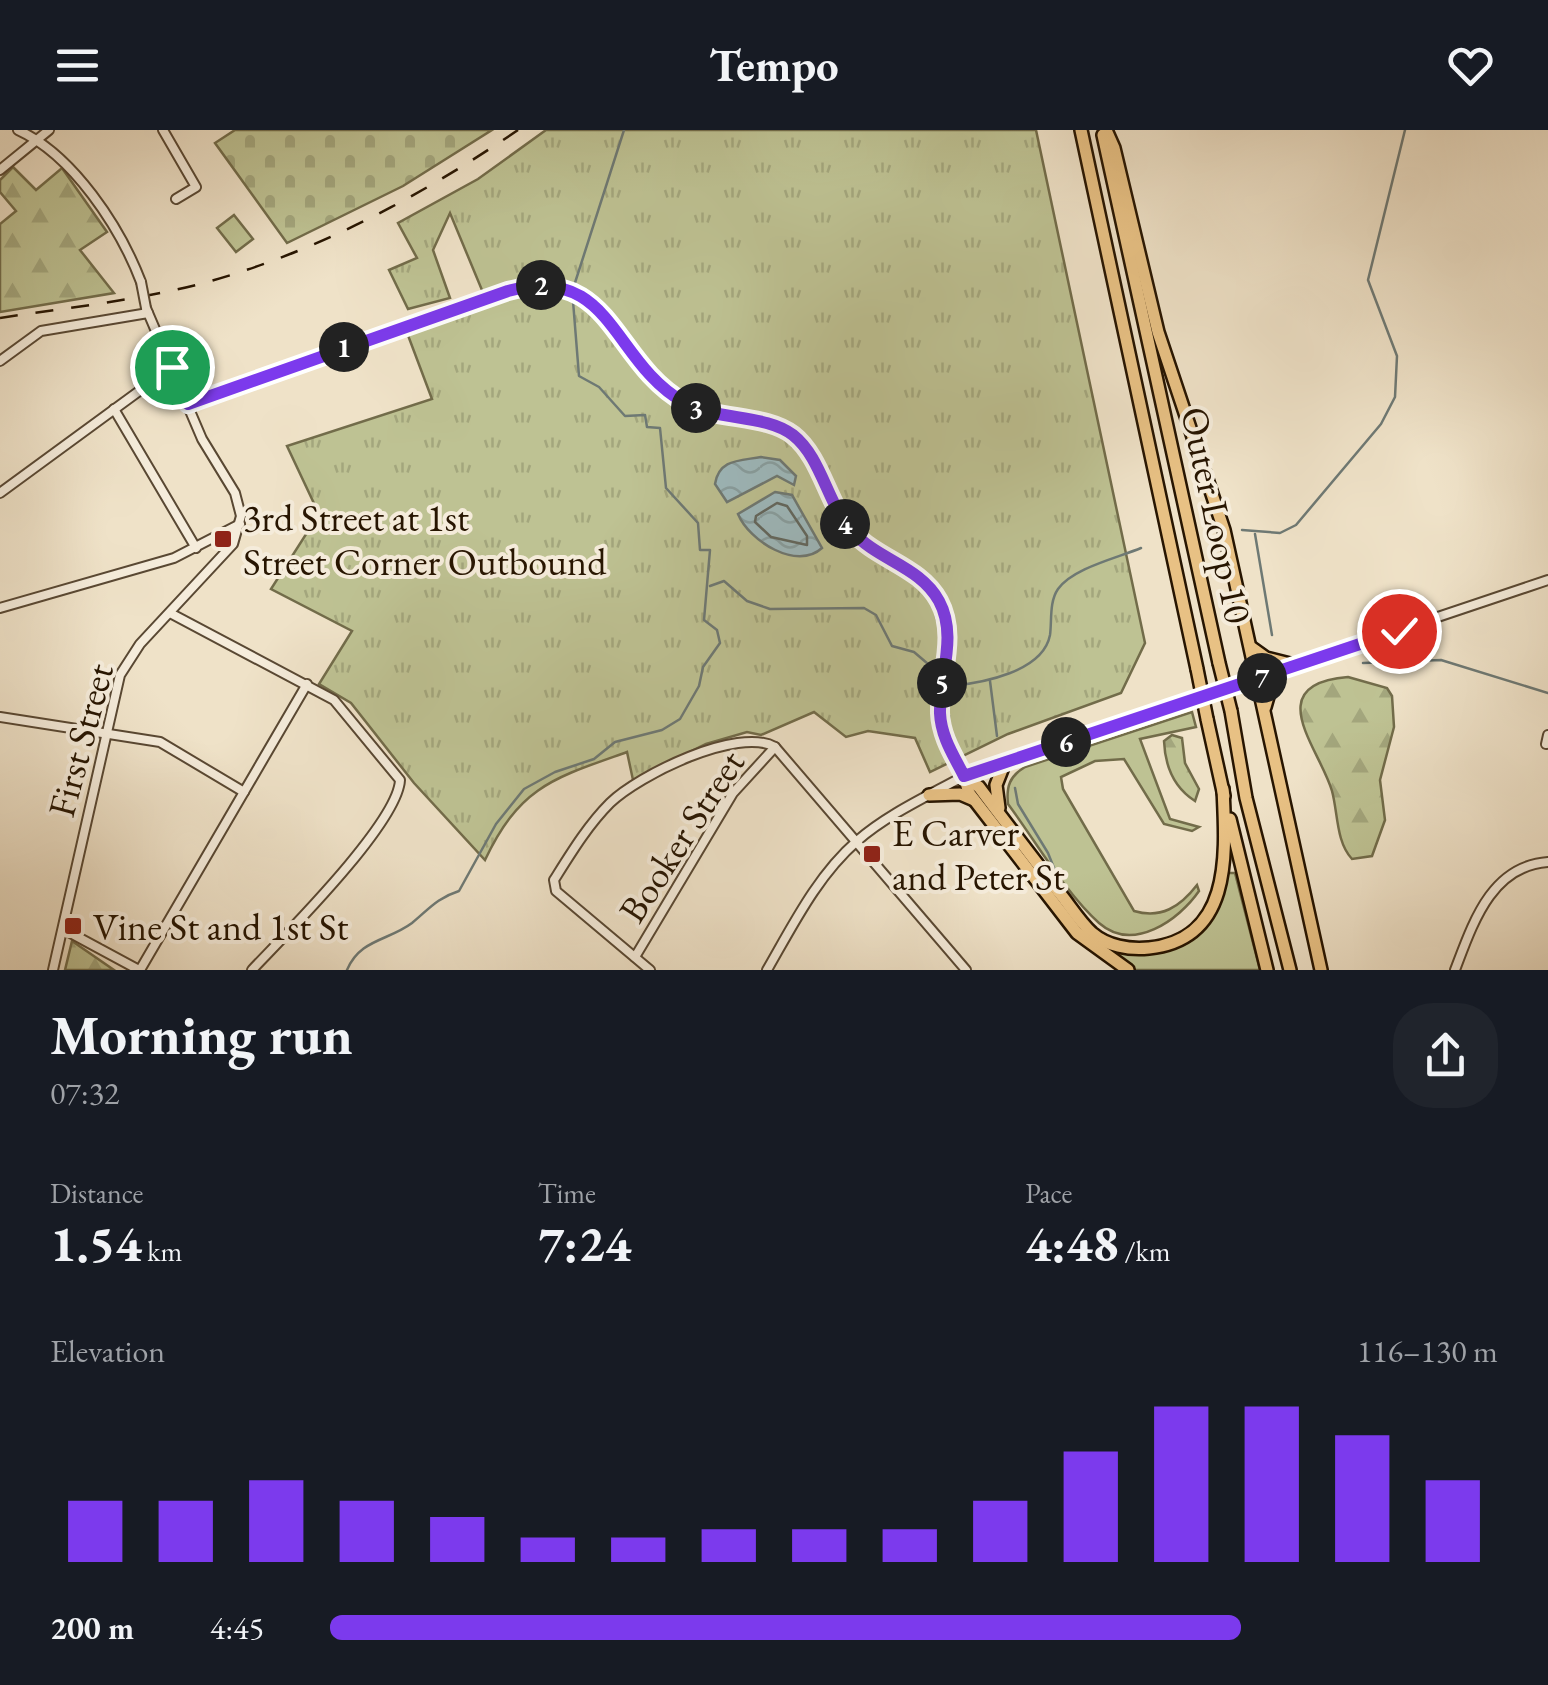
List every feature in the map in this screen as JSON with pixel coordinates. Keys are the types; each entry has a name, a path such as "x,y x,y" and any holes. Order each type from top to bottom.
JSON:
{"highway":[{"path":"1081,130 1207,719 1267,970"},
{"path":"1104,130 1114,148 1158,332 1224,530 1321,970"},
{"name":"Outer Loop 10","path":"1104,130 1231,711 1246,798 1290,970"},
{"path":"1251,648 1266,658 1298,666"},
{"path":"1265,707 1271,686 1283,671"},
{"path":"1002,816 996,786 1005,762"},
{"path":"964,776 979,787 1089,931 1120,947 1144,949 1188,935 1208,918 1219,898 1224,868 1223,789"},
{"path":"964,776 974,800 1077,933 1128,970"},
{"path":"930,795 960,794 974,800"}],"street":[{"path":"0,608 113,577 196,548 240,524 238,502 188,404 147,310 141,282 108,219 38,140 18,130"},
{"path":"0,170 49,130"},
{"path":"163,130 196,187 176,200"},
{"path":"188,404 508,291 546,284 568,288 603,310 639,365 675,397 713,415 767,424 794,436 855,536 917,575 938,598 946,618 947,649 940,699 944,736 964,776"},
{"path":"0,361 42,331 147,310"},
{"path":"0,492 172,367"},
{"path":"114,409 196,548"},
{"name":"First Street","path":"54,970 126,661 233,544 240,524"},
{"path":"767,970 816,888 856,842 964,776 1548,580"},
{"path":"170,613 307,684 354,718 398,776 398,794 343,871 252,970"},
{"path":"62,929 139,970 307,684"},
{"path":"0,717 160,742 244,792"},
{"path":"650,970 553,885 598,817 631,788 687,759 733,743 759,740 776,747 966,970"},
{"name":"Booker Street","path":"635,957 733,792 776,747"},
{"path":"1455,970 1485,900 1499,882 1529,864 1548,862"}],"green space":[{"path":"235,130 492,130 403,186 287,243 215,143"},
{"path":"546,130 1036,130 1145,643 1121,693 1008,734 930,772 915,738 868,731 846,737 814,712 761,735 747,732 706,744 633,780 627,752 559,778 526,800 498,835 485,860 414,783 351,703 319,684 352,631 271,589 319,514 287,446 432,399 406,330 523,291 521,283 484,295 450,213 433,250 450,298 408,309 389,270 417,258 398,223 478,179"},
{"path":"13,167 36,190 62,168 107,232 80,250 114,293 0,312 0,224 16,211 0,192 0,180"},
{"path":"234,215 253,239 236,252 217,228"},
{"path":"1348,677 1387,688 1392,696 1394,727 1380,780 1385,820 1372,856 1352,859 1343,844 1326,774 1302,721 1301,705 1306,692 1321,682"},
{"path":"1192,712 1196,727 1140,739 1170,819 1199,827 1192,831 1164,824 1124,759 1095,761 1061,777 1063,789 1134,911 1161,912 1177,905 1197,885 1199,891 1180,912 1154,929 1126,935 1112,931 1075,897 1008,804 1010,782 1025,767"},
{"path":"1172,735 1182,738 1185,763 1199,789 1195,801 1181,789 1168,767 1164,741"},
{"path":"1227,873 1235,873 1260,970 1134,970 1107,950 1149,953 1186,940 1214,913"},
{"path":"72,941 114,970 65,970"}],"water":[{"path":"761,457 780,460 796,476 794,485 777,476 727,502 715,484 721,470 731,463"},
{"path":"775,492 792,495 822,548 812,554 787,554 752,534 738,514"}],"waterway":[{"path":"573,289 624,130"},
{"path":"1242,530 1280,533 1296,525 1381,424 1395,397 1397,356 1368,280 1405,130"},
{"path":"347,970 367,946 403,929 459,891 496,824 524,789 555,772 594,759 615,742 662,730 680,719 699,686 703,667 720,643 717,630 704,620 710,550 700,550 698,523 666,488 660,428 647,427 645,415 625,416 599,387 579,376 573,301"},
{"path":"1255,534 1272,635"},
{"path":"946,681 951,686 979,682 1024,667 1045,648 1058,589 1085,569 1141,548"},
{"path":"710,586 724,581 747,601 770,609 864,608 876,615 892,646 914,652 941,675"},
{"path":"1363,663 1441,660 1548,693"},
{"path":"990,681 997,736"},
{"path":"1015,788 1018,804 1048,853 1062,888"}],"railway":[{"path":"0,318 172,291 281,258 403,201 518,130"}],"place":[{"name":"3rd Street at 1st Street Corner Outbound","path":"223,539"},
{"name":"E Carver and Peter St","path":"872,854"},
{"name":"Vine St and 1st St","path":"73,926"}],"route":[{"path":"172,367 188,404 410,322 508,291 546,284 578,292 603,310 632,357 664,390 713,415 777,426 794,436 808,452 834,507 855,536 928,585 943,609 948,633 940,699 944,736 964,776 1399,631"}]}
